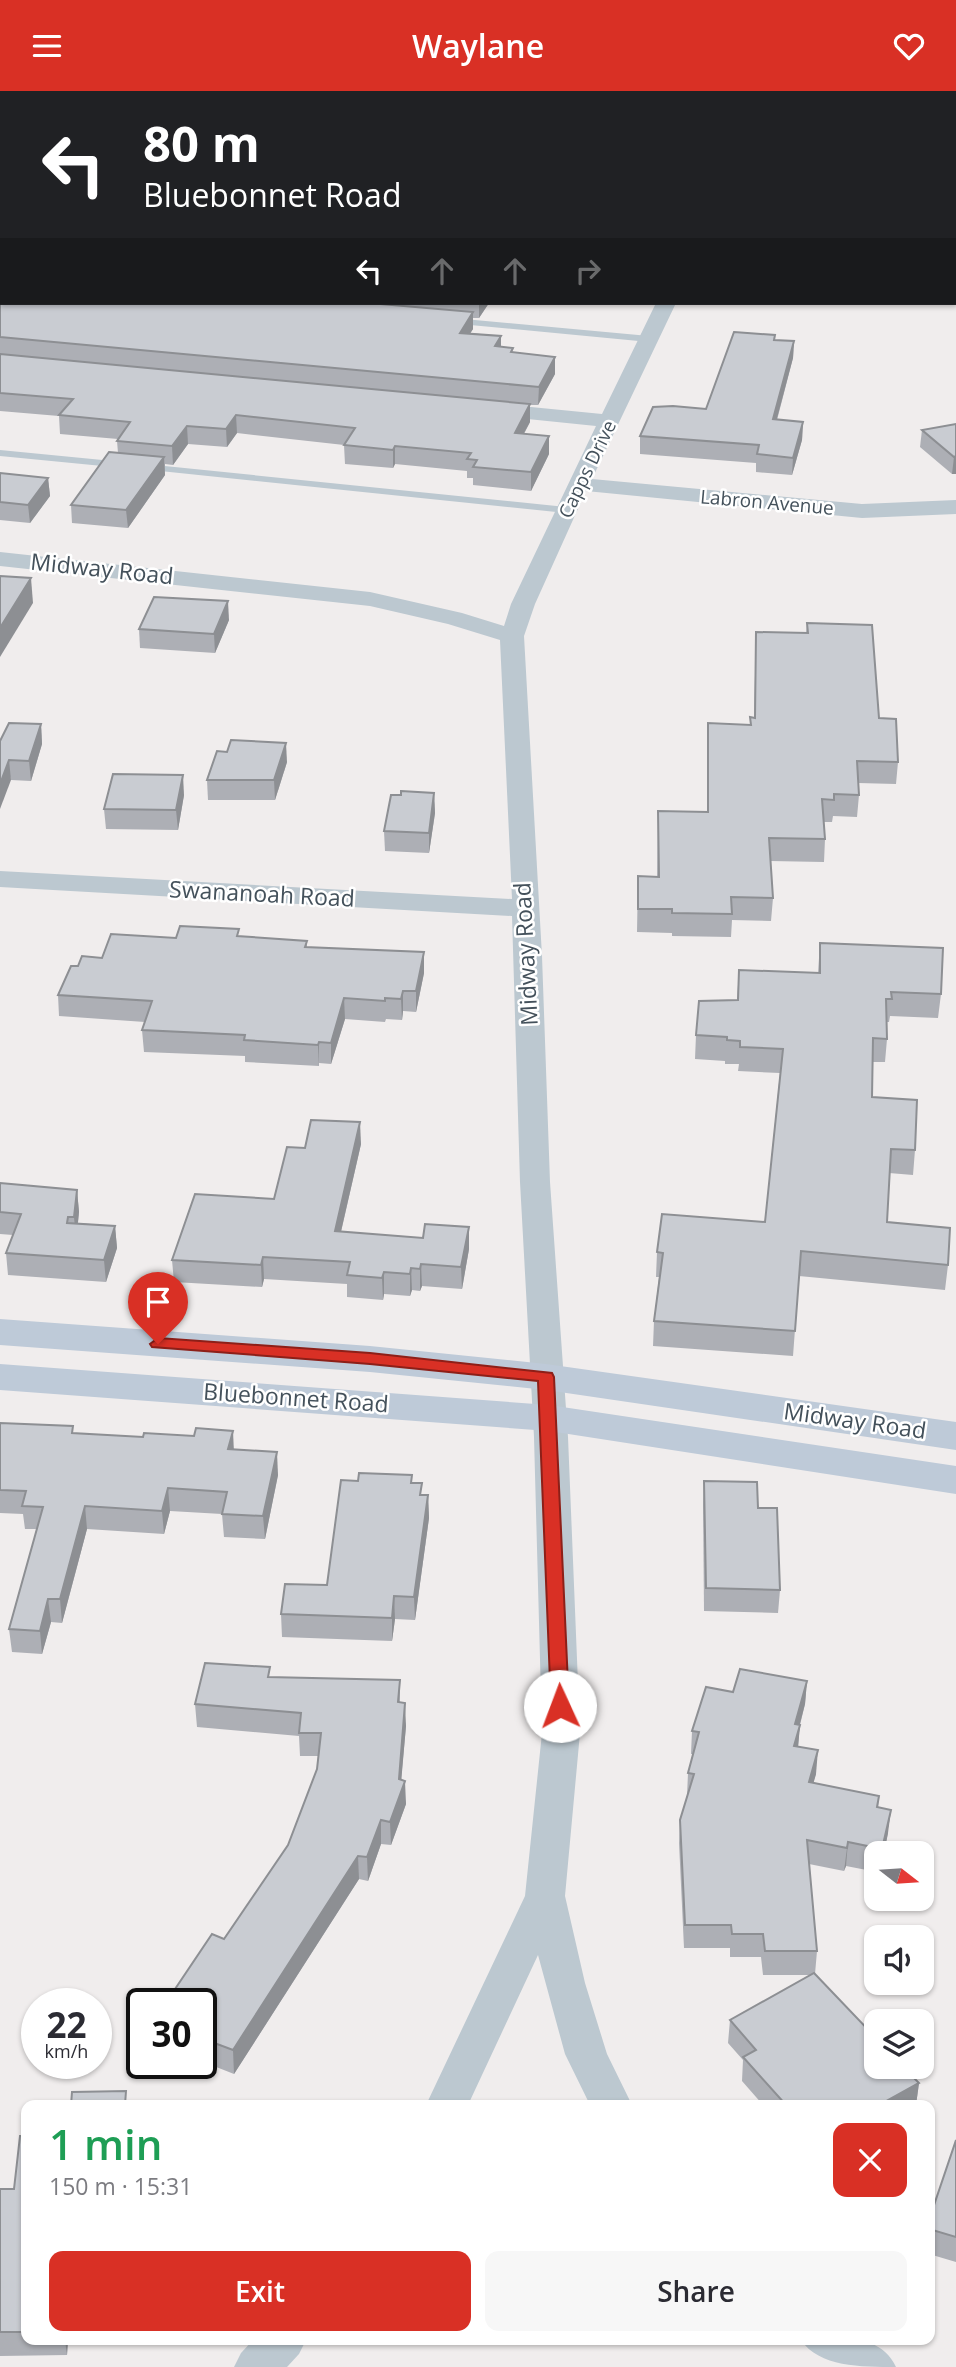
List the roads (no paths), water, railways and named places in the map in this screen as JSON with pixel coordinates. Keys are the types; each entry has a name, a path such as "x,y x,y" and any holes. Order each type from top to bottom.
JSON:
{"main road":[{"name":"Bluebonnet Road","path":"0,1332 370,1359 546,1377"},
{"name":"Bluebonnet Road","path":"0,1377 387,1404 549,1419"},
{"name":"Midway Road","path":"546,1377 956,1436"},
{"name":"Midway Road","path":"549,1419 956,1480"}],"street":[{"name":"Capps Drive","path":"512,636 523,604 565,510 665,305"},
{"path":"472,408 610,421"},
{"name":"Labron Avenue","path":"579,484 862,510 901,511 956,507"},
{"name":"Midway Road","path":"0,559 370,599 454,618 512,636 546,1377"},
{"name":"Swananoah Road","path":"0,879 524,908"},
{"path":"546,1377 561,1733 545,1896 564,1983 586,2054 609,2100"},
{"path":"449,2100 545,1896"},
{"path":"257,2367 278,2345"},
{"path":"833,2345 873,2367"}],"lane":[{"path":"445,321 649,339"},
{"path":"0,453 565,510"}]}
